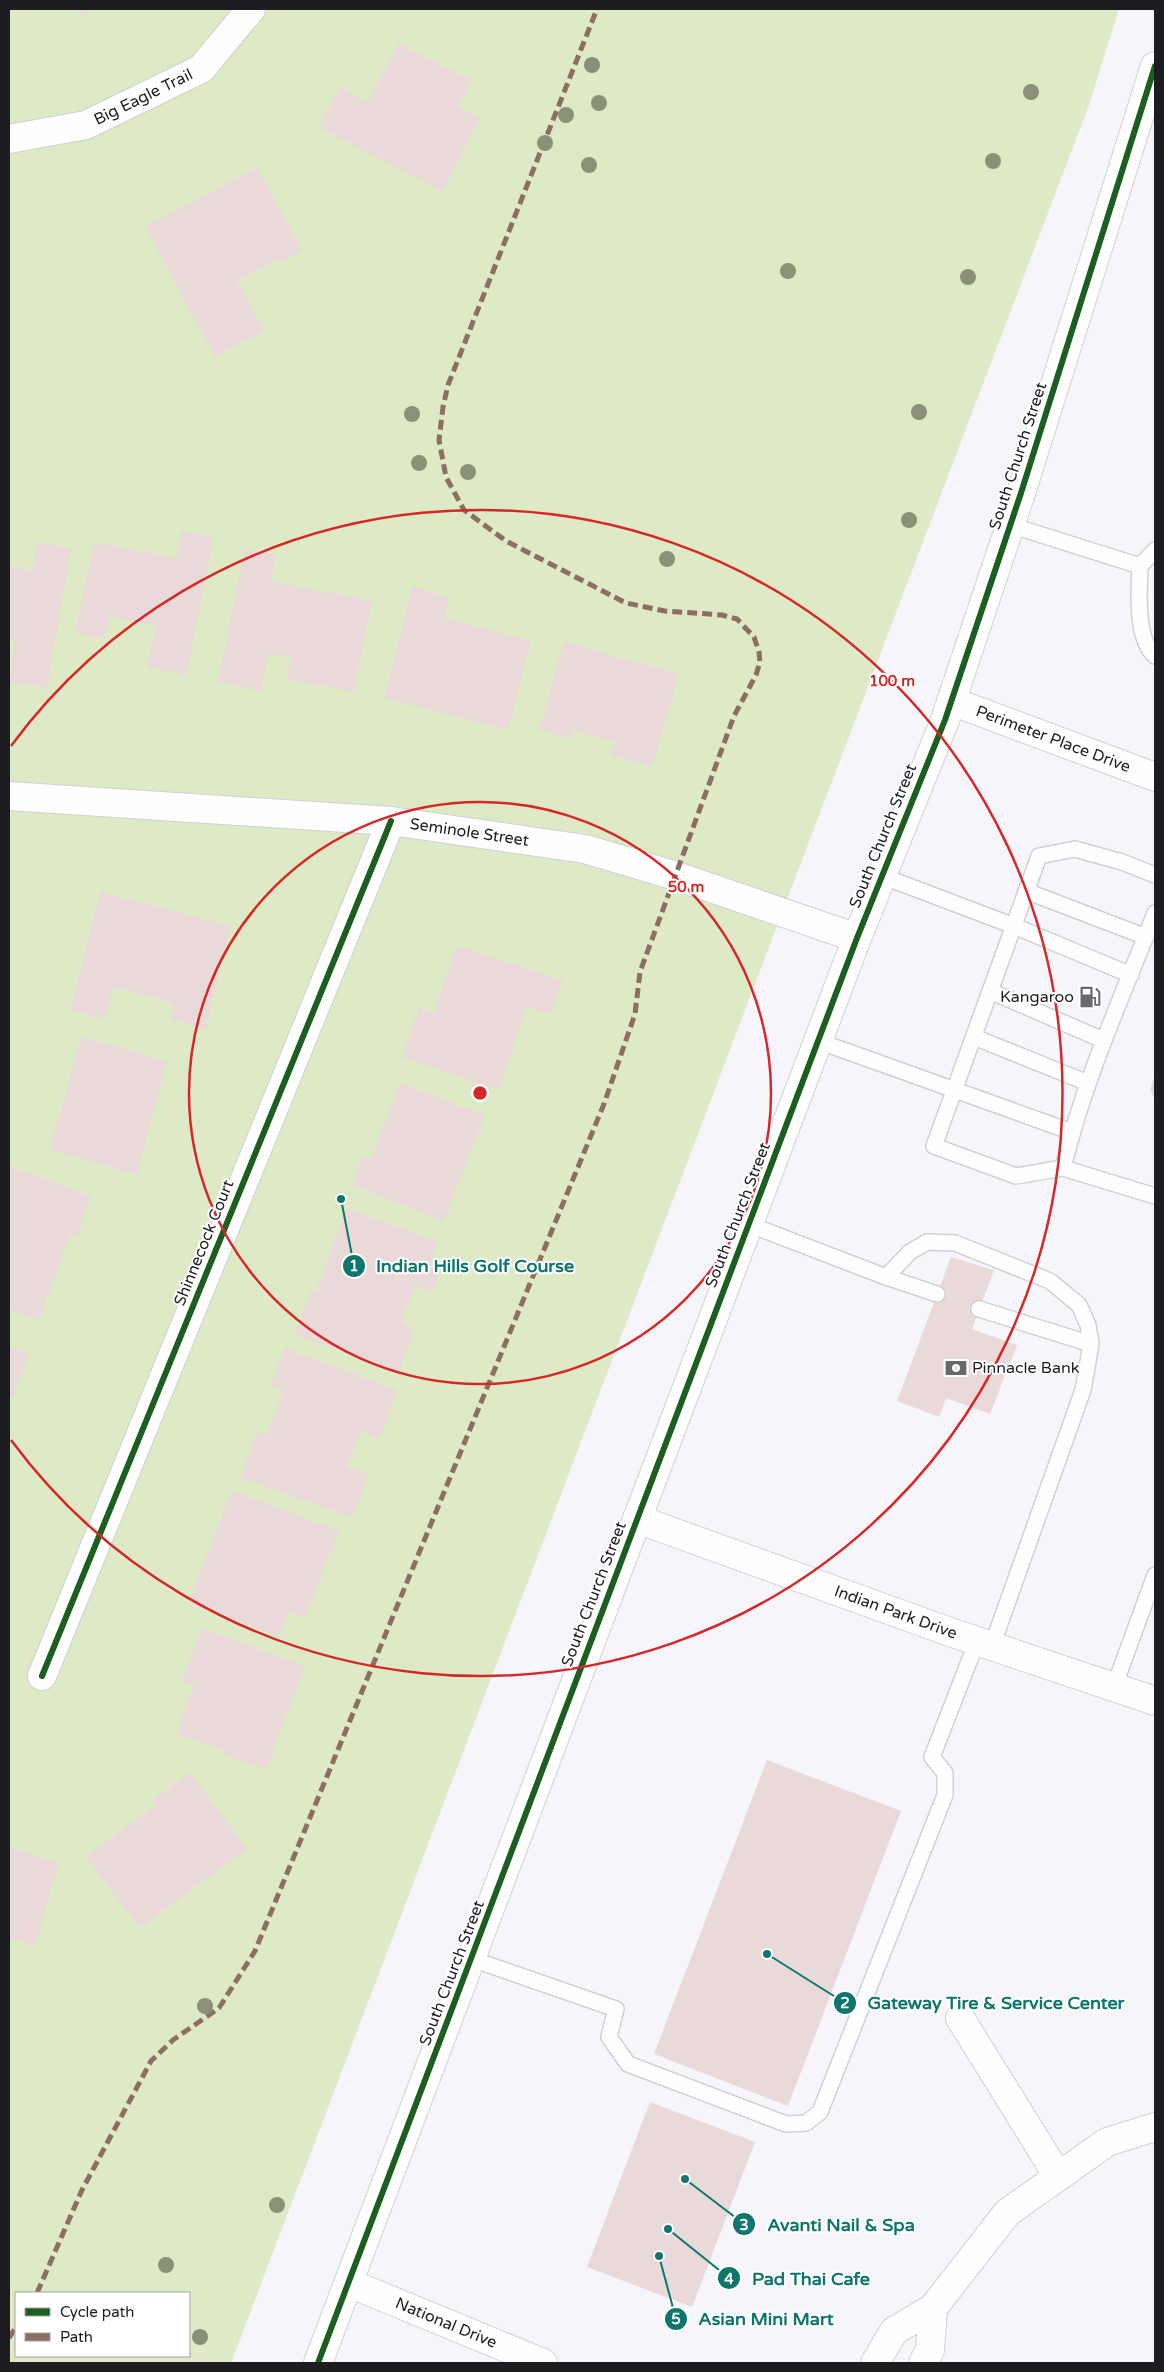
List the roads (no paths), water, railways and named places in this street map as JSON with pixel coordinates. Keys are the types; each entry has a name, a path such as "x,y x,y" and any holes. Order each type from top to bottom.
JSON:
{"main road":[{"name":"Big Eagle Trail","path":"9,139 86,125 201,68 251,9"},
{"name":"South Church Street","path":"318,2363 350,2283 818,1040 951,701 1010,526 1154,75"},
{"name":"Perimeter Place Drive","path":"951,701 1155,777"},
{"name":"Seminole Street","path":"9,796 391,821 585,849 676,876 857,938"},
{"name":"Shinnecock Court","path":"42,1676 391,821"},
{"name":"Indian Park Drive","path":"637,1519 984,1644 1155,1701"},
{"path":"960,2018 1058,2176"},
{"path":"875,2363 894,2331 932,2308 1007,2213 1107,2142 1155,2127"},
{"name":"National Drive","path":"350,2283 543,2363"},
{"path":"923,2363 930,2350 932,2308"}],"lane":[{"path":"1010,526 1140,566"},
{"path":"1155,550 1140,566 1139,620 1151,652 1155,656"},
{"path":"1155,875 1122,862 1075,849 1039,856 934,1146 1016,1176 1063,1168 1155,1196"},
{"path":"882,876 1014,926 1131,975"},
{"path":"1026,891 1146,937"},
{"path":"1063,1168 1072,1132 1103,1040 1155,913"},
{"path":"990,992 1103,1040"},
{"path":"974,1037 1088,1083"},
{"path":"818,1040 1072,1132"},
{"path":"748,1224 886,1277 937,1294"},
{"path":"472,1959 616,2010 609,2037 628,2064 786,2124 806,2123 820,2112 945,1795 945,1773 932,1757 984,1644 1083,1390 1091,1344 1088,1325 1078,1305 1050,1282 955,1243 927,1242 910,1252 886,1277"},
{"path":"979,1308 1091,1344"},
{"path":"1114,1687 1155,1575"}],"place":[{"name":"Kangaroo","path":"1090,997"},
{"name":"Indian Hills Golf Course","path":"341,1199"},
{"name":"Pinnacle Bank","path":"956,1368"},
{"name":"Gateway Tire & Service Center","path":"767,1954"},
{"name":"Avanti Nail & Spa","path":"685,2179"},
{"name":"Pad Thai Cafe","path":"668,2229"},
{"name":"Asian Mini Mart","path":"659,2256"}]}
